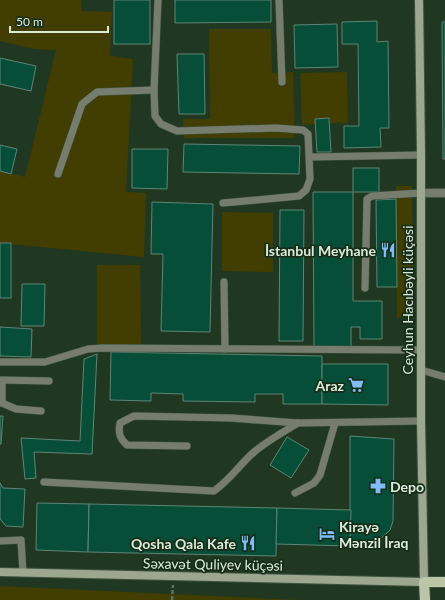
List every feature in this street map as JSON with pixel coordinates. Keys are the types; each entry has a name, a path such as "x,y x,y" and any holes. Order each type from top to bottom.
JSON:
{"main road":[{"name":"Ceyhun Hacıbəyli küçəsi","path":"419,0 421,155 420,350 425,600"},
{"name":"Səxavət Quliyev küçəsi","path":"0,572 424,582"},
{"path":"424,582 445,582"}],"street":[{"path":"421,193 445,193"}],"lane":[{"path":"158,0 154,90 155,116 161,124 178,131 276,128 303,130 308,134 310,178 306,190 299,196 223,203"},
{"path":"279,0 282,82"},
{"path":"58,174 82,104 97,92 154,90"},
{"path":"310,157 421,155"},
{"path":"365,288 367,199 372,196 421,193"},
{"path":"224,282 225,349"},
{"path":"0,362 45,362 88,349 103,348 420,350"},
{"path":"421,370 445,377"},
{"path":"41,411 16,409 2,403 1,380 49,381"},
{"path":"187,446 127,445 122,440 119,431 120,424 134,416 231,418 298,423 421,421"},
{"path":"44,482 214,491 228,481 253,453 272,438 298,423"},
{"path":"295,493 314,483 320,475 335,423"},
{"path":"0,541 21,540 23,573"}],"shaded area":[{"path":"0,0 81,0 82,11 112,12 110,56 133,59 126,192 146,193 144,257 0,243 0,171 25,177 56,50 34,49 0,41"},
{"path":"209,29 271,29 272,73 293,72 295,138 184,138 183,119 210,119"},
{"path":"347,72 348,123 330,123 329,118 315,119 316,124 302,125 300,73"},
{"path":"396,186 412,186 413,317 397,318"},
{"path":"222,212 273,213 273,272 222,271"},
{"path":"97,265 140,265 141,344 97,344"},
{"path":"0,586 299,600 0,600"}],"building":[{"path":"114,0 150,0 150,44 114,44"},
{"path":"175,0 271,0 271,22 175,23"},
{"path":"377,21 377,42 388,41 389,128 380,128 381,147 344,148 344,126 359,126 358,44 342,44 342,22"},
{"path":"442,22 445,22 445,159 443,159"},
{"path":"337,24 338,67 295,68 294,25"},
{"path":"177,54 204,54 205,114 179,114"},
{"path":"0,58 36,66 31,91 0,84"},
{"path":"329,118 331,152 317,152 315,119"},
{"path":"184,144 300,146 299,174 183,172"},
{"path":"0,145 17,149 11,174 0,171"},
{"path":"132,149 168,149 167,189 132,188"},
{"path":"353,168 379,168 379,192 353,192"},
{"path":"313,192 353,192 353,301 382,301 382,339 360,339 360,327 351,327 351,347 314,347"},
{"path":"396,199 397,287 377,287 376,200"},
{"path":"152,202 213,204 210,332 161,331 163,254 151,254"},
{"path":"280,210 304,210 303,341 279,341"},
{"path":"0,243 11,243 11,298 0,298"},
{"path":"22,284 45,284 44,326 21,326"},
{"path":"0,327 32,329 31,357 0,356"},
{"path":"111,352 322,356 322,404 283,404 283,394 255,394 255,402 183,401 183,394 151,393 151,401 110,400"},
{"path":"97,354 92,454 34,452 36,478 25,479 21,438 80,441 84,359"},
{"path":"322,364 388,364 388,405 322,404"},
{"path":"0,416 3,416 1,444 0,444"},
{"path":"350,436 394,439 393,521 390,530 374,545 350,546"},
{"path":"287,437 309,450 291,478 270,465"},
{"path":"0,483 3,488 25,489 23,527 6,526 0,519"},
{"path":"37,503 89,504 88,552 36,550"},
{"path":"89,504 277,508 276,556 88,552"},
{"path":"277,508 351,510 350,546 276,544"}],"place":[{"name":"İstanbul Meyhane","path":"388,250"},
{"name":"Araz","path":"356,385"},
{"name":"Depo","path":"378,486"},
{"name":"Kirayə Mənzil İraq","path":"327,534"},
{"name":"Qosha Qala Kafe","path":"248,543"}]}
